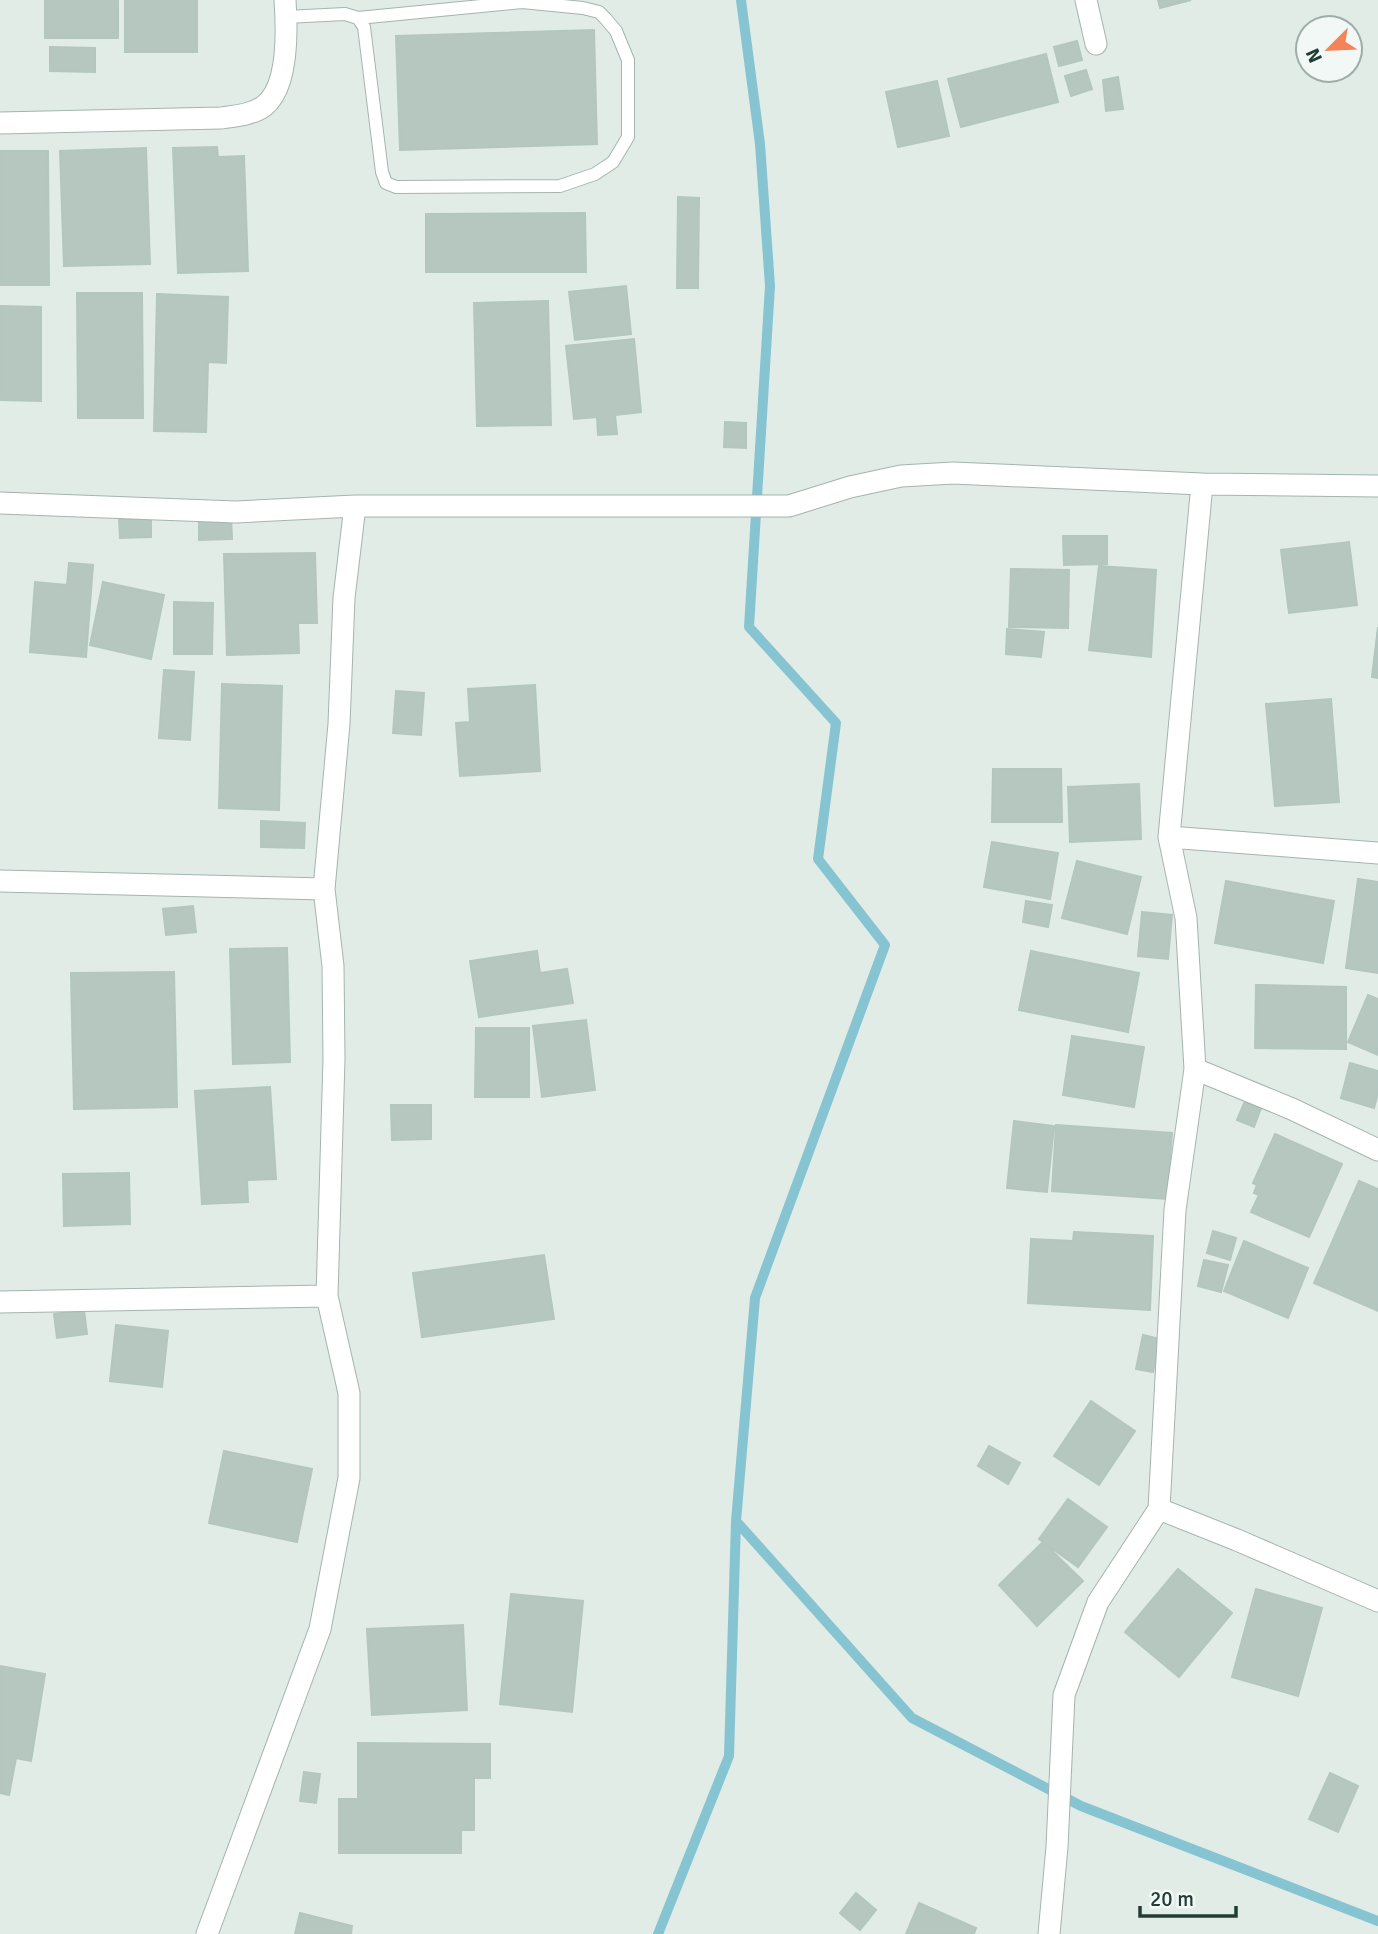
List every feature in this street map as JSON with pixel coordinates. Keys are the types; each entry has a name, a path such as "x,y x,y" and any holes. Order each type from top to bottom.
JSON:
{"street":[{"path":"1086,0 1097,44"},
{"path":"0,123 221,118 248,113 264,106 277,89 283,69 286,9"},
{"path":"0,503 236,512 355,506 789,506 850,487 901,476 940,474 1202,484 1378,486"},
{"path":"1049,1934 1057,1847 1064,1695 1098,1602 1158,1509 1175,1210 1195,1069 1186,918 1168,837 1202,484"},
{"path":"207,1934 320,1629 349,1478 349,1393 327,1296 334,1059 333,966 324,889 338,724 344,598 355,506"},
{"path":"1168,837 1378,853"},
{"path":"0,881 324,889"},
{"path":"1195,1069 1292,1109 1378,1150"},
{"path":"0,1302 327,1296"},
{"path":"1158,1509 1237,1539 1378,1601"}],"lane":[{"path":"286,9 345,14 358,18 522,2 598,12 616,31 628,60 628,137 613,162 585,179 560,186 396,187 386,183 382,172 365,27 358,18"}],"building":[{"path":"45,0 118,0 118,38 45,38"},
{"path":"125,0 197,0 197,52 125,52"},
{"path":"1158,0 1191,0 1160,8"},
{"path":"594,30 597,144 400,150 396,36"},
{"path":"1077,41 1082,60 1059,66 1054,47"},
{"path":"50,47 95,48 95,72 50,71"},
{"path":"1046,54 1058,102 961,127 948,79"},
{"path":"1086,70 1092,89 1071,96 1065,76"},
{"path":"1118,77 1123,109 1106,111 1103,80"},
{"path":"937,81 949,136 898,147 886,92"},
{"path":"217,147 218,157 244,156 248,271 178,273 173,148"},
{"path":"146,148 150,264 64,266 60,151"},
{"path":"0,151 48,151 49,285 0,285"},
{"path":"678,197 699,198 698,288 677,288"},
{"path":"585,213 586,272 426,272 426,214"},
{"path":"626,286 631,334 575,340 569,292"},
{"path":"77,293 142,293 143,418 78,418"},
{"path":"157,294 228,297 226,363 208,362 206,432 154,431"},
{"path":"548,301 551,425 477,426 474,303"},
{"path":"0,306 41,307 41,401 0,400"},
{"path":"634,339 641,412 615,415 617,434 598,435 597,417 574,419 566,346"},
{"path":"725,422 746,423 746,448 724,447"},
{"path":"231,516 232,539 199,540 199,518"},
{"path":"151,518 151,537 120,538 119,519"},
{"path":"1063,536 1107,536 1107,564 1064,565"},
{"path":"1349,542 1357,605 1289,613 1281,550"},
{"path":"315,553 317,623 298,623 299,653 227,655 224,554"},
{"path":"69,563 93,565 86,657 30,652 35,582 67,585"},
{"path":"1099,566 1156,570 1151,657 1089,650"},
{"path":"1011,569 1069,570 1068,628 1009,627"},
{"path":"103,582 164,595 151,659 90,645"},
{"path":"174,602 213,603 212,654 174,654"},
{"path":"1378,627 1378,678 1372,677"},
{"path":"1007,629 1044,632 1041,657 1006,654"},
{"path":"164,670 194,672 190,740 159,738"},
{"path":"222,684 282,686 279,810 219,808"},
{"path":"535,685 540,771 460,776 456,723 470,722 468,689"},
{"path":"396,691 424,693 421,735 393,733"},
{"path":"1331,699 1339,802 1275,806 1266,704"},
{"path":"993,769 1061,769 1062,822 992,822"},
{"path":"1139,784 1141,839 1070,842 1068,787"},
{"path":"261,821 305,823 304,848 261,847"},
{"path":"992,842 1058,853 1050,899 984,887"},
{"path":"1077,861 1141,877 1127,934 1062,918"},
{"path":"1358,879 1378,882 1378,973 1346,968"},
{"path":"1226,881 1334,901 1323,963 1215,943"},
{"path":"1026,901 1052,905 1048,927 1023,922"},
{"path":"193,906 196,932 166,935 163,909"},
{"path":"1142,912 1172,915 1168,959 1138,956"},
{"path":"287,948 290,1062 233,1064 230,949"},
{"path":"537,951 540,973 567,969 573,1003 479,1017 470,961"},
{"path":"1031,951 1139,973 1128,1032 1019,1010"},
{"path":"174,972 177,1107 74,1109 71,973"},
{"path":"1256,985 1346,987 1346,1049 1255,1048"},
{"path":"1368,995 1378,999 1378,1055 1348,1042"},
{"path":"586,1020 595,1090 542,1097 533,1026"},
{"path":"476,1028 529,1028 529,1097 475,1097"},
{"path":"1072,1036 1144,1047 1134,1107 1063,1095"},
{"path":"1350,1063 1378,1071 1378,1093 1374,1108 1341,1098"},
{"path":"270,1087 276,1179 247,1180 248,1202 202,1204 195,1091"},
{"path":"1245,1101 1261,1108 1254,1127 1237,1120"},
{"path":"391,1105 431,1105 431,1139 392,1140"},
{"path":"1014,1121 1054,1126 1047,1192 1007,1188"},
{"path":"1056,1125 1172,1133 1167,1199 1052,1191"},
{"path":"1275,1134 1342,1164 1309,1237 1251,1212 1259,1195 1254,1193 1257,1185 1253,1183"},
{"path":"129,1173 130,1224 64,1226 63,1174"},
{"path":"1359,1181 1378,1189 1378,1311 1314,1283"},
{"path":"1213,1231 1236,1238 1230,1260 1207,1253"},
{"path":"1074,1232 1153,1236 1150,1310 1028,1303 1031,1239 1073,1241"},
{"path":"1244,1241 1308,1268 1288,1318 1224,1291"},
{"path":"544,1255 554,1319 422,1337 413,1273"},
{"path":"1204,1260 1228,1265 1221,1292 1198,1286"},
{"path":"84,1310 87,1334 57,1338 54,1314"},
{"path":"116,1325 168,1331 162,1387 110,1381"},
{"path":"1143,1335 1160,1339 1153,1372 1136,1369"},
{"path":"1091,1401 1135,1431 1099,1485 1054,1456"},
{"path":"989,1446 1020,1463 1008,1484 978,1466"},
{"path":"224,1451 312,1469 297,1542 209,1523"},
{"path":"1068,1499 1107,1527 1078,1567 1039,1539"},
{"path":"1043,1542 1083,1581 1037,1626 999,1585"},
{"path":"1178,1569 1232,1613 1179,1677 1125,1632"},
{"path":"1256,1589 1322,1608 1298,1696 1232,1677"},
{"path":"511,1594 583,1601 572,1712 500,1704"},
{"path":"463,1625 467,1710 372,1715 367,1629"},
{"path":"0,1666 45,1674 31,1761 16,1758 9,1795 0,1793"},
{"path":"358,1743 490,1744 490,1778 474,1778 474,1830 461,1830 461,1853 339,1853 339,1799 358,1799"},
{"path":"304,1772 320,1774 316,1803 300,1801"},
{"path":"1330,1773 1358,1786 1338,1832 1309,1819"},
{"path":"856,1893 876,1910 860,1930 840,1913"},
{"path":"919,1903 976,1928 974,1934 906,1934"},
{"path":"300,1913 352,1926 351,1934 295,1934"}],"waterway":[{"path":"658,1934 729,1756 736,1521 755,1298 885,945 818,859 836,723 749,627 770,286 760,144 741,0"},
{"path":"736,1521 912,1718 1081,1806 1378,1921"}]}
